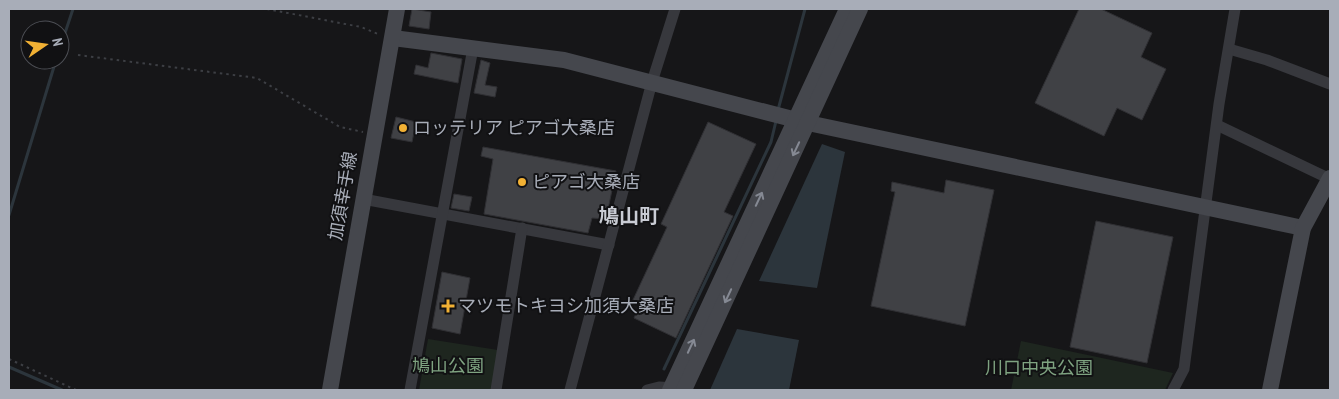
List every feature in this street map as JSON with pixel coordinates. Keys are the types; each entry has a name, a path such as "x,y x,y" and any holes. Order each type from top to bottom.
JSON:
{"street":[{"name":"加須幸手線","path":"330,390 362,199 397,9"},
{"path":"570,390 652,82 675,9"},
{"path":"802,121 848,9"},
{"path":"647,390 677,389 802,121 860,9"},
{"path":"1173,390 1184,369 1216,125 1235,9"},
{"path":"393,38 564,60 802,121 1302,228"},
{"path":"410,390 444,214 473,48"},
{"path":"1228,49 1330,81"},
{"path":"1216,125 1330,179 1302,228 1270,390"},
{"path":"362,199 609,245"},
{"path":"496,390 522,228"}],"path":[{"path":"267,9 361,27 393,38"},
{"path":"78,55 257,78 340,127 375,134"},
{"path":"9,359 76,390"}],"green space":[{"name":"鳩山公園","path":"428,339 498,350 491,390 419,390"},
{"name":"川口中央公園","path":"1021,341 1173,373 1165,390 1011,390"}],"shaded area":[{"path":"822,144 845,152 817,288 759,281"},
{"path":"737,329 799,340 789,390 710,390"}],"building":[{"path":"412,9 431,12 429,29 409,26"},
{"path":"1079,9 1101,9 1152,33 1141,57 1166,69 1142,120 1117,108 1104,136 1035,103"},
{"path":"431,53 462,59 458,83 414,74 416,65 428,68"},
{"path":"481,60 490,63 485,85 497,87 495,97 474,93"},
{"path":"396,117 416,122 412,142 391,138"},
{"path":"708,122 756,144 724,212 733,216 676,338 634,318 640,305 632,302 667,227 661,224"},
{"path":"483,147 616,171 606,219 592,218 588,233 484,214 493,159 481,156"},
{"path":"946,180 994,190 965,326 871,306 895,192 891,191 892,182 944,193"},
{"path":"454,194 472,197 469,211 451,208"},
{"path":"1096,221 1173,237 1147,363 1070,347"},
{"path":"442,272 470,278 460,334 432,328"}],"waterway":[{"path":"69,20 73,9"},
{"path":"778,110 805,9"},
{"path":"9,215 53,70"},
{"path":"664,369 771,142 776,121"},
{"path":"9,367 62,390"}],"place":[{"name":"ロッテリア ピアゴ大桑店","path":"403,128"},
{"name":"ピアゴ大桑店","path":"522,182"},
{"name":"マツモトキヨシ加須大桑店","path":"448,306"}],"district":[{"name":"鳩山町","path":"629,216"}]}
